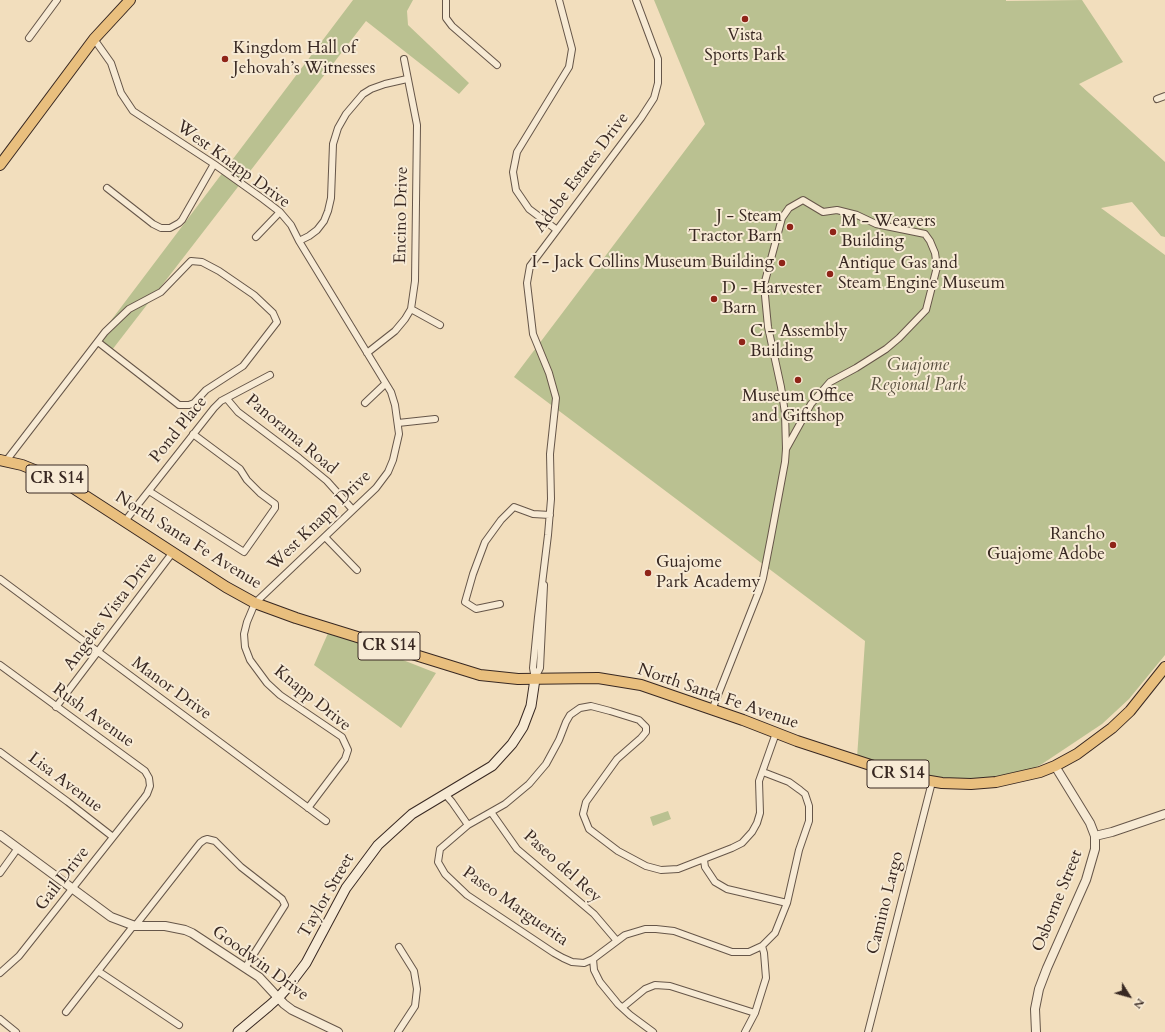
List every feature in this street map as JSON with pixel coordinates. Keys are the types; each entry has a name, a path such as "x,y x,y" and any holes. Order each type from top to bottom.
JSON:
{"main road":[{"path":"0,164 94,39 130,0"},
{"name":"North Santa Fe Avenue","path":"3,460 22,465 64,482 226,587 255,603 480,675 518,679 583,678 620,681 641,685 898,774 932,782 971,784 996,782 1040,772 1055,766 1077,754 1112,728 1130,711 1165,667"},
{"name":"Taylor Street","path":"238,1032 279,997 306,963 346,888 370,854 412,814 492,766 512,744 523,728 531,706 534,679"}],"street":[{"path":"29,38 57,0"},
{"path":"446,0 446,18 452,26 497,65"},
{"path":"557,230 529,209 516,190 513,172 516,152 569,67 572,50 559,0"},
{"name":"Adobe Estates Drive","path":"534,679 540,668 545,588 543,577 551,499 550,454 556,398 549,373 534,334 527,283 530,266 649,107 657,89 659,74 658,59 636,0"},
{"name":"West Knapp Drive","path":"94,39 111,63 121,93 133,111 214,164 280,212 290,225 391,392 395,405 399,434 393,460 388,472 376,488 255,603"},
{"name":"Encino Drive","path":"367,353 395,331 411,310 415,281 417,125 404,59"},
{"path":"299,241 317,230 324,221 328,211 331,198 333,144 338,128 346,114 363,94 371,89 407,79"},
{"path":"1157,99 1165,96"},
{"path":"107,188 153,224 161,228 170,228 182,220 214,164"},
{"path":"712,710 763,578 786,449 784,407 768,327 764,285 782,218 789,208 803,200 823,212 837,210 857,215 876,224 924,234 930,241 935,253 937,267 926,310 886,349 830,382 811,404 786,449"},
{"path":"256,237 280,212"},
{"path":"3,460 106,332 129,309 161,292 191,261 202,262 219,271 248,291 273,313 277,322 243,366 206,390 194,403 189,405 179,405 98,342"},
{"path":"411,310 440,325"},
{"name":"Pond Place","path":"125,521 214,408 221,401 270,375"},
{"path":"365,403 385,384"},
{"name":"Panorama Road","path":"227,399 238,412 327,481 353,510"},
{"path":"398,423 435,419"},
{"path":"149,491 244,552 275,508 275,504 247,480 240,469 193,434"},
{"path":"500,604 476,609 465,602 473,574 485,542 501,520 514,507 533,514 550,515"},
{"path":"324,537 358,570"},
{"name":"Angeles Vista Drive","path":"56,708 173,552"},
{"name":"Manor Drive","path":"0,579 326,821"},
{"name":"Knapp Drive","path":"255,603 244,634 245,647 250,660 267,683 280,695 342,737 348,750 345,759 308,808"},
{"name":"Rush Avenue","path":"0,665 56,708 145,771 149,778 150,786 144,798"},
{"name":"Paseo Marguerita","path":"591,706 639,720 646,727 646,732 617,759 586,802 583,814 589,829 618,851 646,866 661,870 678,869 704,860 742,843 752,832 760,814 759,788 763,772 789,782 805,794 810,806 809,821 799,850 787,903 775,933 762,946 749,952 732,952 674,931 645,929 625,935 593,959 584,963 572,962 563,958 467,895 445,874 438,862 440,849 468,825 505,804 529,784 546,764 570,715 580,708 591,706"},
{"path":"763,772 776,733"},
{"name":"Lisa Avenue","path":"0,752 113,837"},
{"name":"Osborne Street","path":"1036,1032 1035,1009 1039,989 1091,865 1095,849 1095,836 1090,823 1055,766"},
{"name":"Camino Largo","path":"868,1032 932,782"},
{"path":"445,794 468,825"},
{"name":"Gail Drive","path":"0,973 19,956 144,798"},
{"name":"Paseo del Rey","path":"491,812 517,849 594,914 617,941"},
{"path":"1095,836 1112,832 1165,814"},
{"name":"Goodwin Drive","path":"0,835 111,918 134,926 165,926 185,930 245,968 258,978 292,1010 338,1032"},
{"path":"66,1012 200,844 207,839 215,841 241,867 282,899 285,905 245,968"},
{"path":"0,873 18,848"},
{"path":"704,860 705,867 715,882 727,889 787,903"},
{"path":"745,1032 755,1013 766,978 762,946"},
{"path":"398,1032 415,1006 417,989 414,971 399,947"},
{"path":"593,959 594,970 600,982 618,1004 653,1032"},
{"path":"98,971 179,1025"},
{"path":"623,1007 645,989 655,985 670,986 755,1013"},
{"path":"0,1019 16,1032"}],"green space":[{"path":"353,0 413,0 407,11 408,25 469,83 459,94 366,21 112,350 97,339"},
{"name":"Guajome Regional Park","path":"654,0 1082,0 1123,62 1079,84 1165,162 1165,237 1161,236 1132,202 1101,208 1165,255 1165,655 1129,699 1102,724 1042,764 1030,770 997,778 942,781 857,758 865,641 514,377 705,124"},
{"path":"329,631 436,673 401,728 314,665"},
{"path":"668,811 671,819 653,826 650,817"}],"place":[{"name":"Vista Sports Park","path":"745,19"},
{"name":"Kingdom Hall of Jehovah’s Witnesses","path":"225,59"},
{"name":"J - Steam Tractor Barn","path":"790,227"},
{"name":"M - Weavers Building","path":"833,232"},
{"name":"I - Jack Collins Museum Building","path":"782,263"},
{"name":"Antique Gas and Steam Engine Museum","path":"830,274"},
{"name":"D - Harvester Barn","path":"714,299"},
{"name":"C - Assembly Building","path":"742,342"},
{"name":"Museum Office and Giftshop","path":"798,380"},
{"name":"Rancho Guajome Adobe","path":"1113,545"},
{"name":"Guajome Park Academy","path":"648,573"}]}
